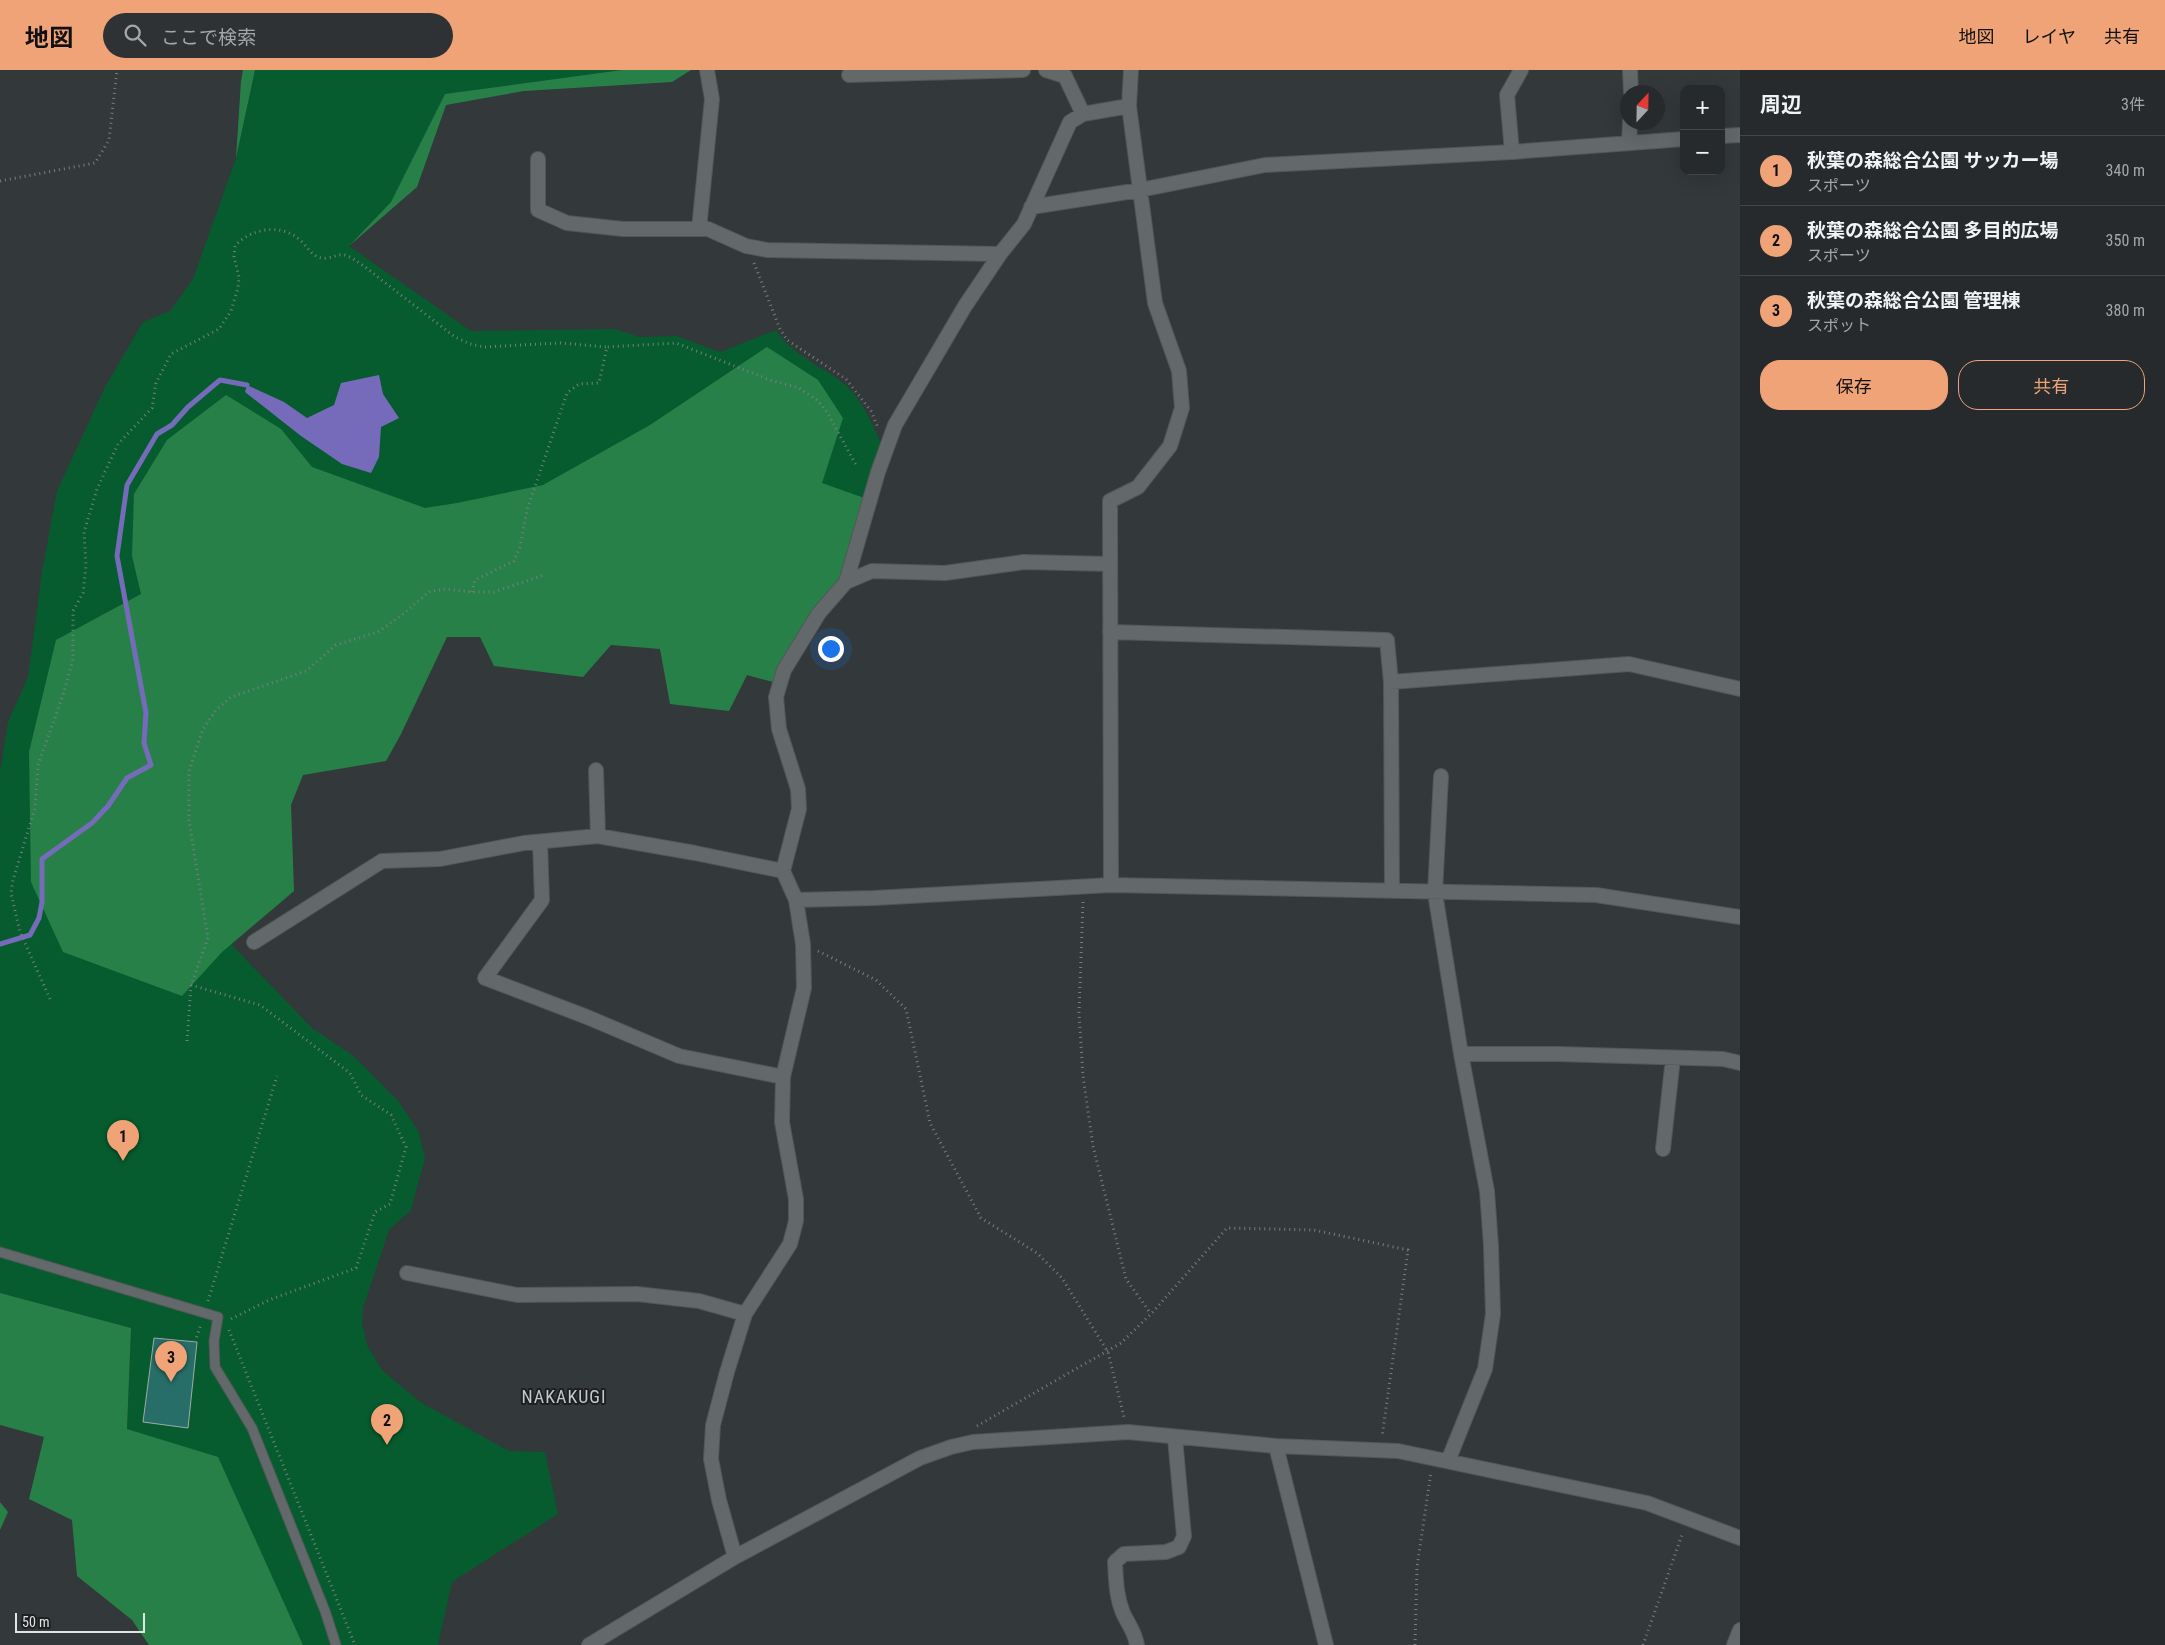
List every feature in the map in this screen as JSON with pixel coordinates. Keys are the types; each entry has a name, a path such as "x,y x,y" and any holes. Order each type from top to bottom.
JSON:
{"street":[{"path":"699,229 712,99 708,70"},
{"path":"849,74 1023,70"},
{"path":"1046,70 1065,76 1082,114"},
{"path":"1111,886 1110,501 1138,487 1170,446 1182,408 1179,371 1155,303 1129,106 1131,70"},
{"path":"1512,152 1507,95 1521,70"},
{"path":"1630,70 1631,85"},
{"path":"846,582 895,425 965,306 1000,254 1024,224 1070,122 1082,114 1129,106"},
{"path":"1629,143 1630,130"},
{"path":"1725,136 1740,135"},
{"path":"1031,207 1140,190 1265,165 1512,152 1680,139"},
{"path":"538,159 538,210 567,222 623,229 708,229 746,246 767,250 1000,254"},
{"path":"736,1557 719,1500 711,1459 713,1426 745,1314 790,1244 796,1222 796,1199 782,1122 783,1077 804,988 803,944 796,900 783,871 799,809 798,789 779,729 776,697 784,670 819,613 846,582 872,570 945,573 1024,562 1110,564"},
{"path":"1110,632 1387,640 1391,682 1392,891"},
{"path":"1391,682 1629,664 1740,689"},
{"path":"596,770 598,836"},
{"path":"1440,776 1435,893 1461,1054 1487,1191 1493,1314 1485,1369 1448,1462"},
{"path":"254,942 382,861 440,859 524,843 598,836 783,871"},
{"path":"540,842 542,900 485,978 587,1017 680,1056 783,1077"},
{"path":"796,900 874,898 1084,886 1392,891 1596,895 1740,917"},
{"path":"1461,1054 1558,1054 1723,1060 1740,1063"},
{"path":"1663,1149 1672,1058"},
{"path":"407,1273 517,1295 637,1294 699,1302 745,1314"},
{"path":"589,1645 736,1557 920,1458 951,1447 974,1442 1128,1432 1175,1438 1276,1446 1398,1451 1647,1503 1740,1538"},
{"path":"1137,1645 1136,1635 1123,1612 1116,1591 1115,1562 1124,1554 1166,1552 1179,1547 1184,1536 1175,1438"},
{"path":"1276,1446 1326,1645"},
{"path":"1734,1645 1740,1630"}],"lane":[{"path":"0,1252 218,1317 214,1341 215,1367 252,1428 325,1611 336,1645"}],"path":[{"path":"0,181 95,163 109,140 117,70"},
{"path":"50,1000 20,932 11,892 35,808 38,765 73,659 73,611 83,593 86,565 84,532 97,489 118,444 152,408 156,382 171,354 219,329 231,311 238,288 239,277 234,257 235,246 251,232 272,229 288,233 300,240 317,257 330,258 339,254 345,255 368,270 455,337 470,344 484,347 560,343 607,347 676,343 770,380 799,388 817,400 827,412 856,465"},
{"path":"746,246 780,329 787,340 846,379 871,411 886,450"},
{"path":"472,592 475,580 514,561 520,547 527,510 567,393 579,384 598,383 607,347"},
{"path":"187,1041 191,986 208,938 189,821 189,771 203,728 216,710 232,697 306,671 336,645 378,632 430,591 446,589 494,592 544,575"},
{"path":"1084,886 1079,1013 1083,1076 1093,1146 1126,1279 1151,1314"},
{"path":"803,944 876,980 906,1008 930,1123 982,1218 1037,1253 1062,1278 1108,1352 1128,1432"},
{"path":"191,986 260,1005 350,1073 361,1095 391,1115 406,1148 390,1204 375,1212 356,1268 269,1300 231,1319 229,1329 355,1645"},
{"path":"207,1304 277,1076"},
{"path":"972,1429 1121,1344 1151,1314 1227,1228 1314,1230 1408,1250 1381,1450"},
{"path":"195,1342 202,1323"},
{"path":"1414,1645 1417,1567 1433,1458"},
{"path":"1643,1645 1688,1517"}],"green space":[{"path":"243,70 255,70 236,158 241,81"},
{"path":"255,70 622,70 445,94 391,202 349,246 471,331 615,329 640,337 677,336 720,352 776,330 790,347 834,376 850,390 863,406 885,452 851,568 453,603 211,881 232,945 312,1028 355,1057 398,1101 418,1130 425,1158 411,1210 389,1230 363,1308 362,1324 367,1345 382,1370 420,1402 509,1451 545,1452 558,1514 452,1582 438,1645 303,1645 218,1458 127,1429 131,1328 0,1293 0,772 8,722 28,677 42,572 57,491 105,387 143,322 170,311 193,279 236,158"},
{"path":"622,70 691,70 672,82 524,91 446,105 417,187 349,246 391,202 445,94"},
{"path":"767,347 818,380 843,418 822,483 867,499 845,581 780,684 747,675 729,711 670,704 660,649 611,645 583,677 494,666 480,637 447,637 400,736 386,761 303,775 291,805 294,891 222,952 182,996 63,952 31,882 29,752 56,640 141,594 132,556 134,494 167,440 226,395 281,429 312,467 425,508 543,485 650,425"},
{"path":"0,1293 131,1328 127,1429 218,1457 303,1645 149,1645 132,1620 77,1576 72,1520 29,1499 44,1437 0,1425"},
{"path":"0,1502 8,1512 0,1530"}],"shaded area":[{"path":"379,375 383,394 399,418 381,427 379,457 371,473 342,464 301,436 245,392 247,385 284,402 307,418 334,405 341,383"}],"building":[{"path":"154,1338 197,1342 188,1428 143,1422"}],"waterway":[{"path":"0,944 30,935 39,918 42,902 42,859 92,823 108,806 127,778 151,765 144,743 146,713 117,556 127,485 157,434 172,425 188,407 220,380 247,385"}],"place":[{"name":"秋葉の森総合公園 サッカー場","path":"123,1161"},
{"name":"秋葉の森総合公園 管理棟","path":"171,1382"},
{"name":"秋葉の森総合公園 多目的広場","path":"387,1445"}],"district":[{"name":"NAKAKUGI","path":"564,1396"}]}
